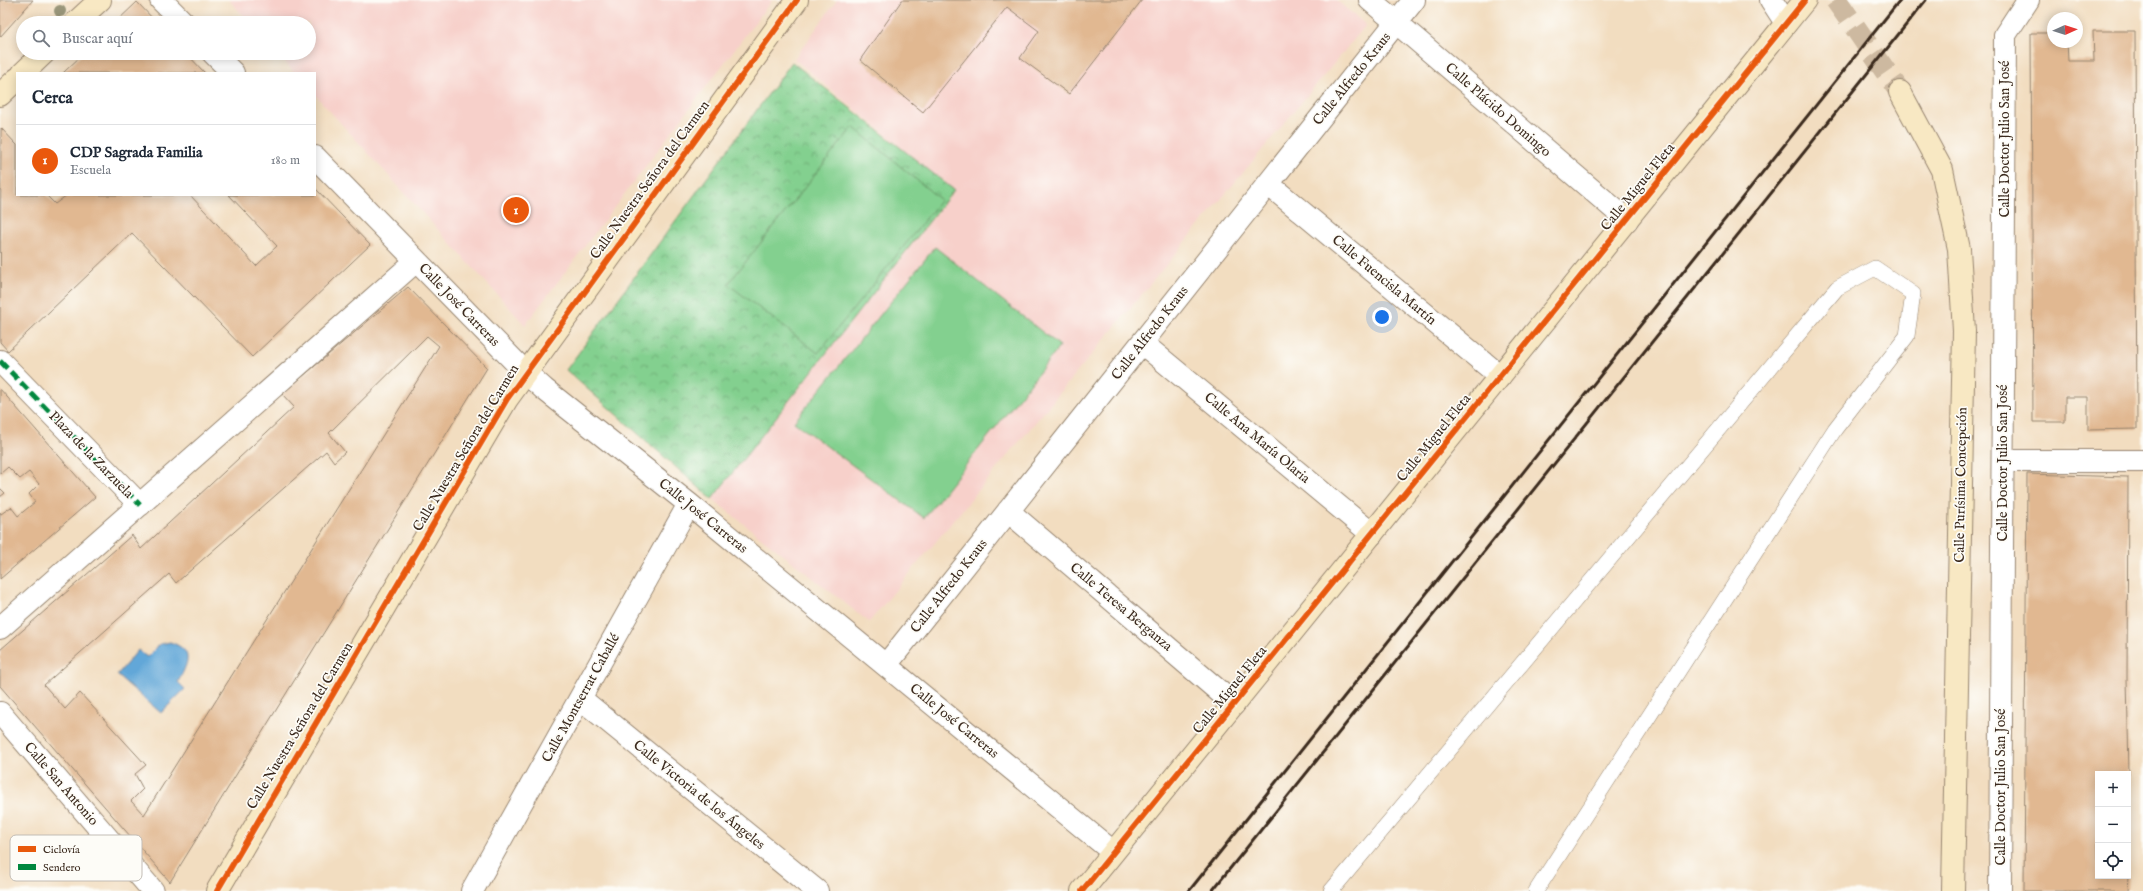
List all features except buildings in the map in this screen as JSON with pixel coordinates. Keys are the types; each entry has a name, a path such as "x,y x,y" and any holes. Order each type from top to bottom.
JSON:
{"street":[{"path":"83,16 100,0"},
{"path":"161,0 177,16"},
{"name":"Calle Nuestra Señora del Carmen","path":"217,891 507,399 525,372 797,0"},
{"name":"Calle Plácido Domingo","path":"1370,0 1626,220"},
{"name":"Calle Alfredo Kraus","path":"886,665 1414,0"},
{"path":"1771,0 1786,23"},
{"name":"Calle Miguel Fleta","path":"1082,891 1805,0"},
{"name":"Calle Doctor Julio San José","path":"2000,891 2006,35 2028,0"},
{"path":"24,72 37,60"},
{"path":"220,60 232,72"},
{"path":"0,95 16,80"},
{"name":"Calle Purísima Concepción","path":"1900,92 1942,170 1959,250 1964,331 1953,891"},
{"name":"Calle José Carreras","path":"316,158 525,372 689,504 1114,852"},
{"name":"Calle Fuencisla Martín","path":"1268,184 1500,376"},
{"name":"Plaza de la Zarzuela","path":"0,361 140,505 416,261"},
{"name":"Calle Ana María Olaria","path":"1142,343 1372,534"},
{"path":"2004,461 2143,461"},
{"name":"Calle Montserrat Caballé","path":"474,890 689,504"},
{"path":"0,628 140,505"},
{"name":"Calle Teresa Berganza","path":"1008,511 1234,704"},
{"name":"Calle Victoria de los Ángeles","path":"581,698 817,891"},
{"name":"Calle San Antonio","path":"0,713 105,835"},
{"name":"Calle San Antonio","path":"142,878 153,891"}],"lane":[{"path":"1331,891 1837,288 1875,268 1913,294 1907,336 1835,429 1536,891"}],"shaded area":[{"path":"229,0 772,0 525,325 316,96 316,72 294,72 283,60 316,60 316,16 244,16"},
{"path":"837,0 1336,0 1366,25 869,622 712,499 954,191 794,59"}],"green space":[{"path":"792,62 954,190 712,499 566,370"},
{"path":"853,127 941,200 818,353 728,284"},
{"path":"935,247 1060,346 924,518 794,422"}],"water":[{"path":"170,642 178,646 186,654 186,664 178,682 185,689 161,713 117,675 138,650 147,657 160,644"}],"tunnel":[{"path":"1836,0 1900,92"}],"railway":[{"path":"1189,891 1900,0"},
{"path":"1212,891 1926,0"}],"marked path":[{"path":"0,361 140,505"}],"cycle path":[{"path":"217,891 507,399 797,0"},
{"path":"1082,891 1805,0"}],"place":[{"name":"CDP Sagrada Familia","path":"516,210"}]}
